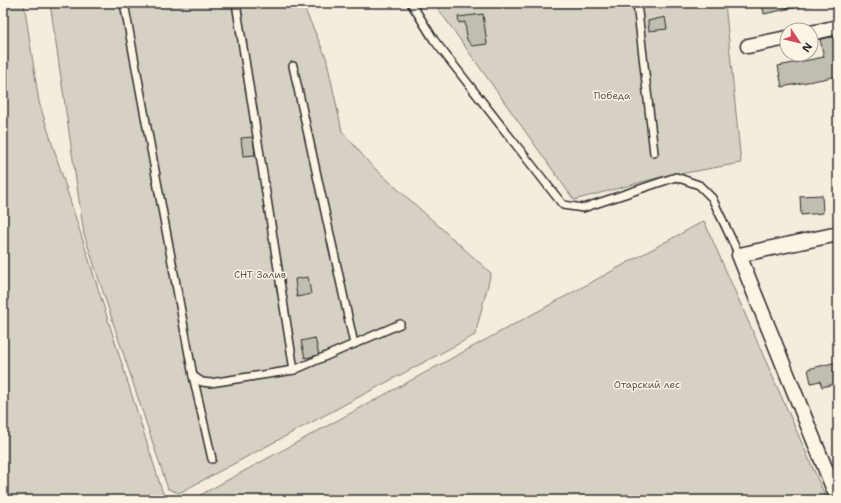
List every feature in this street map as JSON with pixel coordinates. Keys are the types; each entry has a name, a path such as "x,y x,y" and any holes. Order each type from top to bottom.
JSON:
{"street":[{"path":"819,31 838,27"},
{"path":"748,46 779,40"},
{"path":"838,234 740,255 838,500"}],"lane":[{"path":"124,3 193,376 212,459"},
{"path":"236,3 294,370"},
{"path":"411,3 434,40 563,205 583,208 676,177 699,184 712,198 740,255"},
{"path":"636,3 654,153"},
{"path":"292,66 354,344"},
{"path":"193,376 202,382 210,383 294,370 400,324"}],"green space":[{"path":"3,3 24,3 39,102 165,500 3,500"},
{"name":"СНТ Залив","path":"50,3 302,3 326,57 342,131 370,164 491,273 475,335 179,493 168,489 84,234"},
{"name":"Победа","path":"434,3 725,3 741,163 657,178 574,200"},
{"name":"Отарский лес","path":"704,221 827,500 191,500"}],"building":[{"path":"762,3 786,3 787,9 764,14"},
{"path":"786,3 811,3 811,5 787,9"},
{"path":"483,14 487,44 472,46 467,40 465,22 459,23 458,17"},
{"path":"665,17 667,29 649,31 648,21"},
{"path":"838,36 838,76 782,87 778,66 798,62 819,62 819,58 824,57 820,39"},
{"path":"253,137 255,155 243,156 241,138"},
{"path":"835,187 838,187 838,210 837,210"},
{"path":"822,195 823,213 801,215 800,196"},
{"path":"308,277 311,294 297,297 295,279"},
{"path":"315,338 319,355 305,358 301,341"},
{"path":"837,362 838,383 822,387 820,381 811,383 808,369"},
{"path":"838,456 838,474 837,474 834,457"}]}
